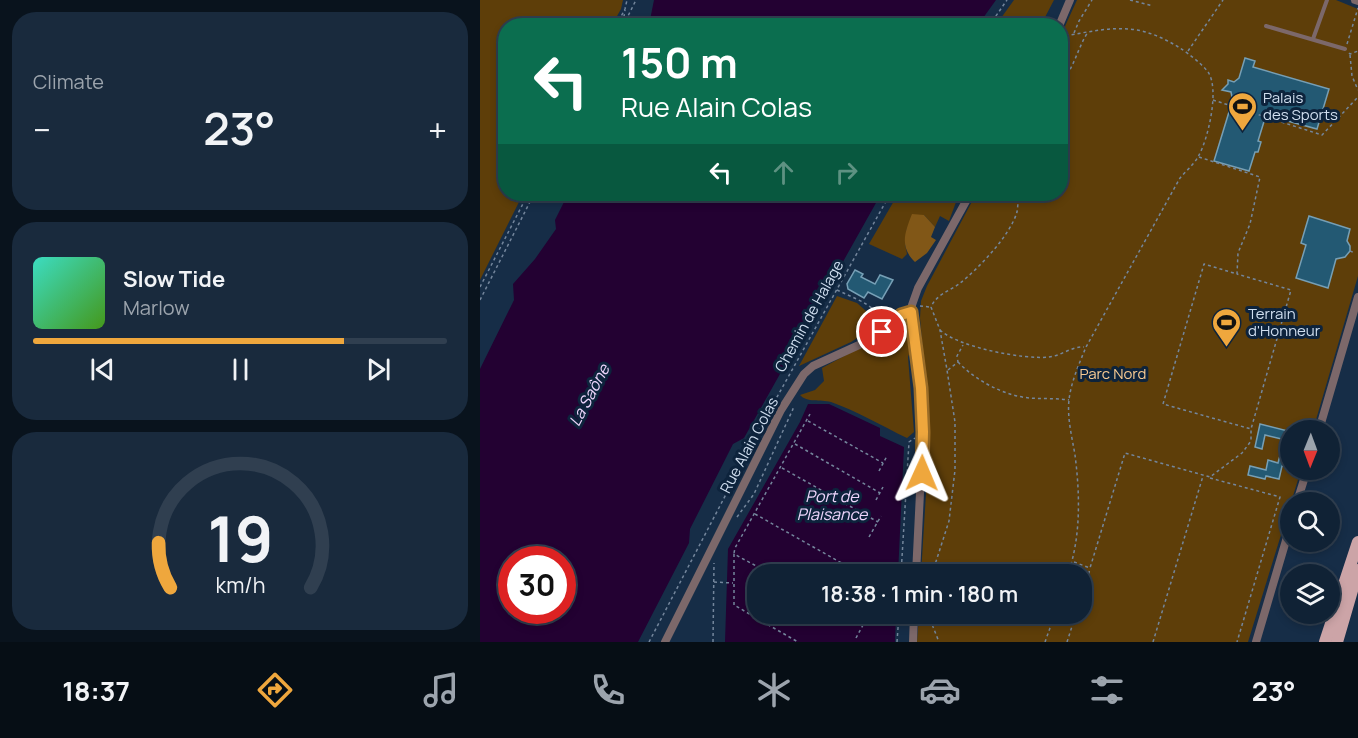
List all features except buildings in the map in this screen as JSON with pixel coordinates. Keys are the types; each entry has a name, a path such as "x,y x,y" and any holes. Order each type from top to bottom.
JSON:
{"main road":[{"path":"1326,642 1358,542"},
{"path":"1337,642 1358,570"}],"street":[{"path":"1062,18 1070,0"},
{"path":"916,564 923,432 921,388 915,343 918,288 966,201"},
{"path":"1321,420 1358,297"},
{"name":"Rue Alain Colas","path":"665,642 784,405 804,374 813,366 882,332 901,315 915,311"},
{"path":"1256,642 1283,552"},
{"path":"913,642 914,624"}],"lane":[{"path":"1313,39 1327,0"},
{"path":"1266,26 1345,49"}],"path":[{"path":"624,18 627,0"},
{"path":"627,18 636,0"},
{"path":"995,18 1007,0"},
{"path":"1074,34 1092,0"},
{"path":"1130,0 1153,6"},
{"path":"1187,53 1223,0"},
{"path":"1358,7 1345,49 1350,54 1352,75 1358,90"},
{"path":"620,18 625,9"},
{"path":"1068,34 1119,28 1140,30 1164,39 1187,53 1208,73 1214,89 1213,108 1198,157 1180,178 1086,347 1069,400 1069,418 1079,485 1073,562 1079,564"},
{"path":"1068,73 1089,32"},
{"path":"1350,54 1358,51"},
{"path":"1213,100 1322,135 1358,97"},
{"path":"1198,157 1260,177 1250,224 1238,253 1237,274"},
{"path":"480,287 524,201"},
{"path":"480,300 530,201"},
{"name":"Chemin de Halage","path":"650,642 772,406 886,201"},
{"path":"931,307 936,299 960,283 995,246 1017,212 1018,201"},
{"path":"1350,251 1355,253"},
{"path":"1210,477 1242,453 1251,441 1251,429 1291,290 1204,264 1163,404 1251,429"},
{"path":"836,290 863,302 892,323 907,341 915,343"},
{"path":"915,311 920,306 931,307"},
{"path":"931,307 940,330 947,370 954,422 955,470 950,521 935,564"},
{"path":"940,330 963,344 1041,358 1060,355 1078,347 1086,347"},
{"path":"963,344 957,356 958,362 994,387 1030,398 1069,400"},
{"path":"947,370 958,362"},
{"path":"735,519 754,494 793,409 784,405"},
{"path":"798,642 734,605 734,554 735,548 810,414"},
{"path":"806,420 883,463"},
{"path":"902,564 909,442 923,432"},
{"path":"793,444 880,493"},
{"path":"1091,564 1125,453 1280,497 1237,642"},
{"path":"879,471 887,456"},
{"path":"780,467 878,522"},
{"path":"1153,642 1203,476"},
{"path":"876,500 883,487"},
{"path":"754,514 843,564"},
{"path":"869,537 881,516"},
{"path":"734,554 752,564"},
{"path":"712,642 714,562"},
{"path":"713,582 734,583"},
{"path":"856,638 862,626 858,624"},
{"path":"897,642 898,624"},
{"path":"932,624 938,642"},
{"path":"1045,642 1051,624"},
{"path":"1067,642 1073,624"}],"green space":[{"path":"480,0 623,0 616,18 498,18 498,201 520,201 480,280"},
{"path":"1014,0 1054,0 1045,18 1001,18"},
{"name":"Parc Nord","path":"1077,0 1336,0 1358,9 1358,276 1316,420 1280,420 1280,480 1298,480 1294,492 1280,492 1280,538 1248,642 917,642 918,624 1092,624 1092,564 922,564 930,430 920,318 921,301 927,286 972,201 1068,201 1068,20"},
{"path":"894,201 956,201 949,221 940,216 935,227 924,215 907,228 905,244 907,254 902,259 869,244"},
{"path":"837,296 857,303 875,319 871,329 851,342 799,366"},
{"path":"899,322 909,325 912,346 908,357 914,432 907,438 841,406 827,401 806,399 800,395 815,390 824,381 822,368 883,335"}],"shaded area":[{"path":"912,214 924,215 935,227 931,237 936,240 927,253 915,262 905,245"}],"water":[{"path":"654,0 996,0 983,18 650,18"},
{"name":"La Saône","path":"564,201 877,201 744,438 733,444 690,529 689,543 638,642 480,642 480,369 514,300 513,284 535,259 556,229 555,220"},
{"name":"Port de Plaisance","path":"808,404 829,404 880,428 880,436 904,447 898,564 747,564 747,624 896,624 895,642 725,642 728,549"}],"place":[{"name":"Palais des Sports","path":"1242,132"},
{"name":"Terrain d'Honneur","path":"1227,348"}],"route":[{"path":"882,332 901,315 911,312 921,388 922,473"}]}
